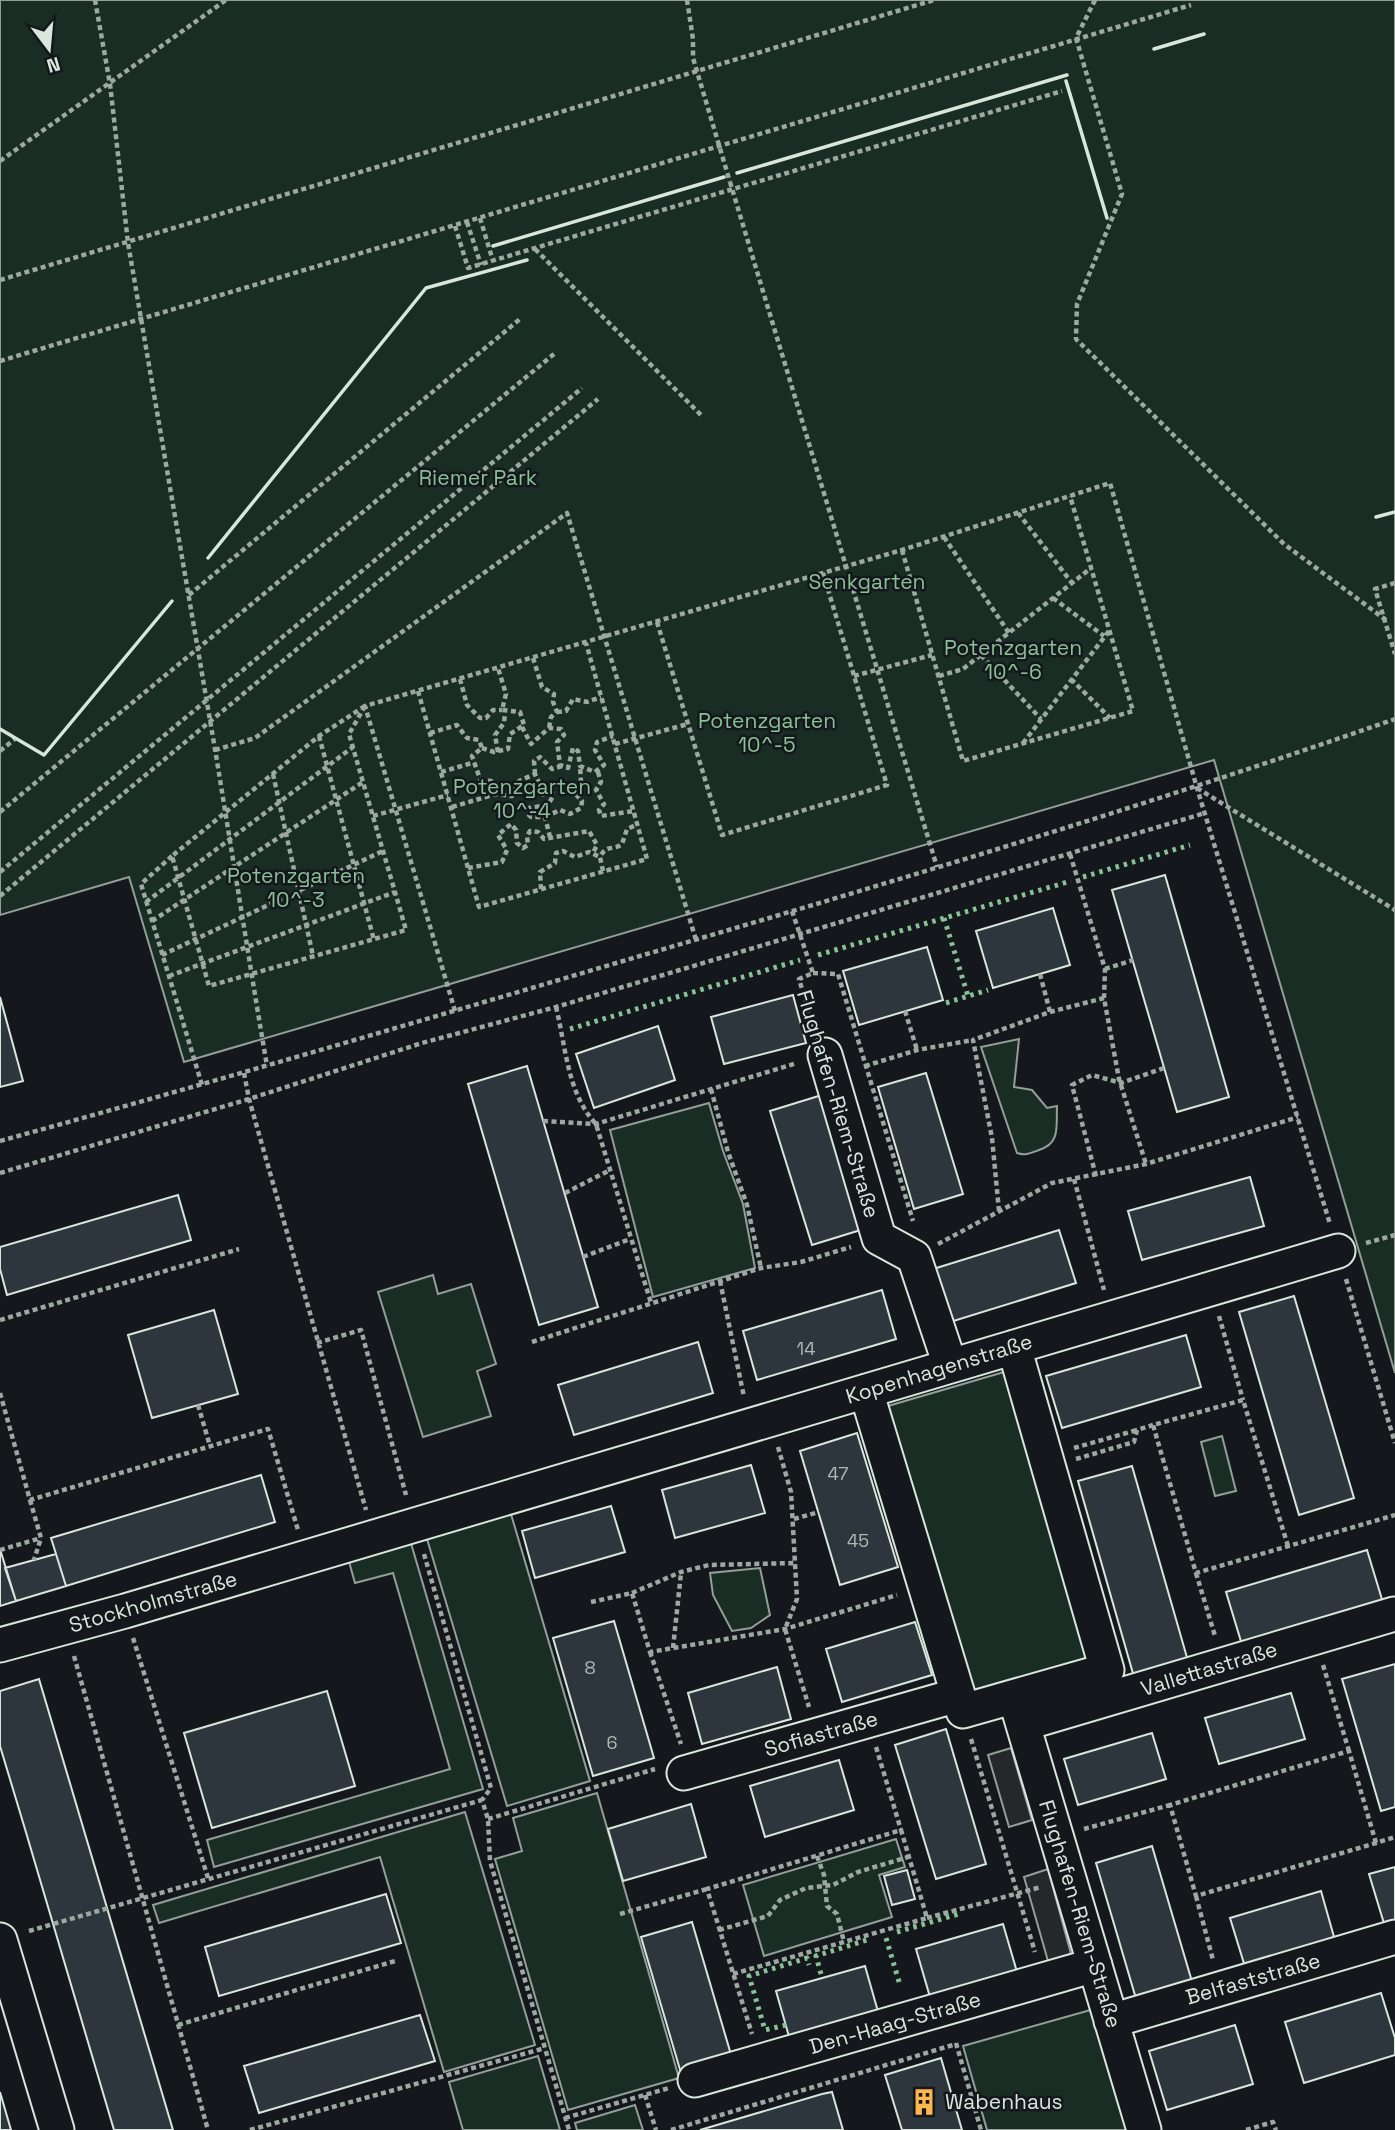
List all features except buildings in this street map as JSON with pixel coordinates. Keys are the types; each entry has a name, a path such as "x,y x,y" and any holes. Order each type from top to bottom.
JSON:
{"street":[{"name":"Flughafen-Riem-Straße","path":"828,1066 879,1238 918,1254"},
{"name":"Kopenhagenstraße","path":"415,1525 1338,1251"},
{"path":"918,1254 950,1365"},
{"path":"866,1391 960,1703 1019,1711 1107,1670 1014,1347"},
{"name":"Stockholmstraße","path":"0,1645 125,1611 302,1542 374,1537 415,1525"},
{"name":"Vallettastraße","path":"1019,1711 1223,1665 1394,1614"},
{"name":"Sofiastraße","path":"686,1772 867,1721 960,1703"},
{"name":"Flughafen-Riem-Straße","path":"1019,1711 1144,2130"},
{"name":"Belfaststraße","path":"1111,2021 1395,1937"},
{"path":"0,1940 57,2130"},
{"name":"Den-Haag-Straße","path":"695,2080 1095,1965"}],"path":[{"path":"95,0 110,84 128,243 267,1066"},
{"path":"0,161 226,0"},
{"path":"687,0 693,58 937,867"},
{"path":"0,280 698,73 934,0"},
{"path":"1095,0 1076,38 1122,194 1077,304 1076,339 1284,544 1385,620"},
{"path":"0,361 1191,5"},
{"path":"455,226 468,268 1062,91"},
{"path":"480,218 493,261"},
{"path":"467,222 481,265"},
{"path":"534,248 704,417"},
{"path":"188,596 520,319"},
{"path":"0,812 554,354"},
{"path":"0,872 582,388"},
{"path":"0,896 598,399"},
{"path":"202,1085 141,884 319,736 365,706 902,550 1110,484 1197,788 1395,1443"},
{"path":"902,550 963,761 1133,711 1070,496"},
{"path":"215,753 255,738 567,513 696,940"},
{"path":"1018,513 1072,583"},
{"path":"944,537 1009,633"},
{"path":"939,676 963,669 1091,568"},
{"path":"657,622 722,835 887,785 823,573"},
{"path":"1395,583 1376,589 1395,654"},
{"path":"1053,598 1104,636"},
{"path":"1022,744 1109,630"},
{"path":"418,691 480,907 647,859 586,643"},
{"path":"854,676 932,655"},
{"path":"981,655 1041,719"},
{"path":"533,658 542,687 554,694 553,702 557,712"},
{"path":"498,668 506,694 504,723 495,735 498,752"},
{"path":"460,679 467,705 480,718 486,719 493,710 520,712 525,722 510,734 508,749 498,752 482,748 472,755 472,763 480,779 496,782 496,794"},
{"path":"1071,679 1110,718"},
{"path":"522,727 531,744 549,728 551,717 557,712 566,711 573,699 587,702 601,697"},
{"path":"172,856 209,986 406,930 349,734 365,706"},
{"path":"365,706 455,1011"},
{"path":"0,1141 244,1073 792,911 1197,788 1395,719"},
{"path":"615,744 688,724"},
{"path":"430,733 457,725 467,738 479,740 482,748"},
{"path":"549,728 559,728 564,732 557,742 562,766"},
{"path":"319,736 374,940"},
{"path":"598,772 604,765 595,746 601,739 613,736"},
{"path":"0,751 16,738"},
{"path":"146,902 353,747"},
{"path":"573,748 578,751 580,766 581,782 570,788 582,801 581,808 570,814 560,810 545,817 531,817 528,814 529,808 548,805 553,796 552,792 541,795 538,791 534,761 540,757 552,769 562,766 568,768 569,754 573,748"},
{"path":"441,772 472,763"},
{"path":"580,766 598,772 602,778 596,790 604,804 599,810 601,816 634,811"},
{"path":"273,774 313,956"},
{"path":"451,807 496,794 512,796 519,781 535,774"},
{"path":"152,920 363,782"},
{"path":"1197,788 1395,910"},
{"path":"373,816 448,795"},
{"path":"0,1173 248,1099 422,1043 556,1007 1205,813"},
{"path":"545,817 550,837"},
{"path":"600,857 609,846 622,844 627,829 638,824"},
{"path":"468,868 502,862 508,850 498,835 508,825 514,826 517,843 523,848 528,845 527,836 530,831 538,832 544,839 589,831 597,845 593,853"},
{"path":"162,955 383,851"},
{"path":"541,889 540,872 555,863 556,853 563,851 575,857 593,853 600,857 603,871"},
{"path":"1070,854 1105,969 1104,998 1121,1083 1146,1164"},
{"path":"169,976 203,966 396,892"},
{"name":"Flughafen-Riem-Straße","path":"792,911 813,973 799,979 812,1025 828,1066"},
{"path":"1105,969 1133,960"},
{"path":"813,973 838,974 918,1254 1052,1183 1146,1164 1298,1117"},
{"path":"1040,974 1051,1012"},
{"path":"544,1121 596,1124 711,1089 828,1066 866,1066 917,1050 973,1040 1051,1012 1104,998"},
{"path":"556,1007 570,1074 586,1114 596,1124 651,1303"},
{"path":"905,1011 917,1050"},
{"path":"973,1040 992,1138 999,1211"},
{"path":"1096,1176 1072,1085 1092,1075 1121,1083 1164,1068"},
{"path":"244,1073 248,1099 374,1537"},
{"path":"711,1089 727,1152 747,1205 761,1268"},
{"path":"565,1193 610,1170"},
{"path":"1074,1180 1111,1318"},
{"path":"532,1342 761,1268 801,1262 879,1238"},
{"path":"583,1257 630,1239"},
{"path":"0,1320 239,1249"},
{"path":"720,1281 744,1398"},
{"path":"1223,1329 1288,1546"},
{"path":"317,1343 361,1330 406,1494"},
{"path":"0,1393 41,1538 34,1560"},
{"path":"1077,1447 1243,1399"},
{"path":"198,1405 210,1446"},
{"path":"769,1420 791,1492 794,1519 797,1600 785,1629 808,1704"},
{"path":"1153,1425 1223,1665"},
{"path":"30,1500 268,1429 302,1542"},
{"path":"1049,1466 1134,1442 1137,1430"},
{"path":"794,1519 819,1512"},
{"path":"1196,1573 1395,1515"},
{"path":"0,1940 482,1800 491,1788 415,1525"},
{"path":"0,1550 41,1538"},
{"path":"591,1602 632,1593 681,1572 709,1565 795,1563"},
{"path":"673,1648 681,1572"},
{"path":"488,1819 657,1769 686,1772 667,1698 649,1652 632,1593"},
{"path":"649,1652 785,1629 887,1598"},
{"path":"125,1611 208,1878"},
{"path":"66,1627 208,2130"},
{"path":"1315,1637 1376,1843"},
{"path":"960,1703 1043,1980"},
{"path":"867,1721 927,1918"},
{"path":"1057,1838 1349,1751"},
{"path":"482,1800 488,1819 490,1861 569,2130"},
{"path":"1170,1805 1220,1989"},
{"path":"620,1914 901,1830"},
{"path":"1196,1896 1395,1837"},
{"path":"817,1856 827,1906 837,1914 844,1942"},
{"path":"719,1930 768,1916 780,1900 806,1888 824,1885 908,1857"},
{"path":"733,1974 1069,1879"},
{"path":"707,1889 760,2062"},
{"path":"178,2025 395,1961"},
{"path":"945,2008 981,2130"},
{"path":"671,2130 956,2044"},
{"path":"250,2130 545,2048"},
{"path":"565,2118 695,2080"},
{"path":"645,2095 656,2130"},
{"path":"1246,2130 1273,2122 1276,2130"}],"green space":[{"name":"Riemer Park","path":"0,0 1395,0 1395,1373 1214,760 184,1062 129,877 0,915"},
{"path":"1019,1039 1014,1087 1032,1090 1047,1108 1057,1106 1057,1127 1051,1143 1025,1154 1017,1153 981,1047"},
{"path":"709,1103 743,1204 755,1268 653,1297 610,1130"},
{"path":"433,1275 438,1294 471,1284 496,1364 477,1371 491,1416 423,1437 378,1292"},
{"path":"1004,1372 1089,1660 973,1694 888,1406"},
{"path":"1222,1436 1236,1491 1215,1496 1201,1442"},
{"path":"508,1504 590,1781 507,1806 424,1529"},
{"path":"408,1533 483,1789 214,1867 207,1840 450,1769 393,1573 355,1583 346,1551"},
{"path":"760,1568 770,1615 751,1628 732,1631 713,1595 710,1573"},
{"path":"597,1793 679,2078 568,2110 495,1859 522,1851 513,1818"},
{"path":"465,1812 535,2045 444,2072 380,1857 159,1923 153,1905"},
{"path":"896,1839 905,1867 879,1875 892,1917 764,1956 743,1885"},
{"path":"1094,2009 1128,2130 987,2130 963,2046"},
{"path":"538,2056 560,2130 463,2130 449,2082"},
{"path":"635,2105 643,2130 577,2130 575,2123"}],"shaded area":[{"path":"1011,1748 1032,1820 1009,1827 988,1755"},
{"path":"1048,1869 1071,1954 1048,1961 1024,1877"}],"hedge":[{"path":"1083,877 1190,845"},
{"path":"818,955 1071,881"},
{"path":"944,918 968,996"},
{"path":"570,1029 800,960"},
{"path":"946,1003 988,990"},
{"path":"897,1932 962,1913"},
{"path":"886,1938 900,1985"},
{"path":"821,1974 816,1956 867,1940"},
{"path":"786,2025 765,2030 749,1976 807,1958 809,1965"}],"wall":[{"path":"1154,49 1204,34"},
{"path":"737,173 1067,75"},
{"path":"1066,81 1107,218"},
{"path":"493,246 724,177"},
{"path":"208,558 426,288 527,260"},
{"path":"1376,517 1395,512"},
{"path":"0,729 44,755 172,601"}],"place":[{"name":"Wabenhaus","path":"924,2102"}],"park label":[{"name":"Senkgarten","path":"867,582"},
{"name":"Potenzgarten 10^-6","path":"1013,660"},
{"name":"Potenzgarten 10^-5","path":"767,733"},
{"name":"Potenzgarten 10^-4","path":"522,799"},
{"name":"Potenzgarten 10^-3","path":"296,888"}]}
